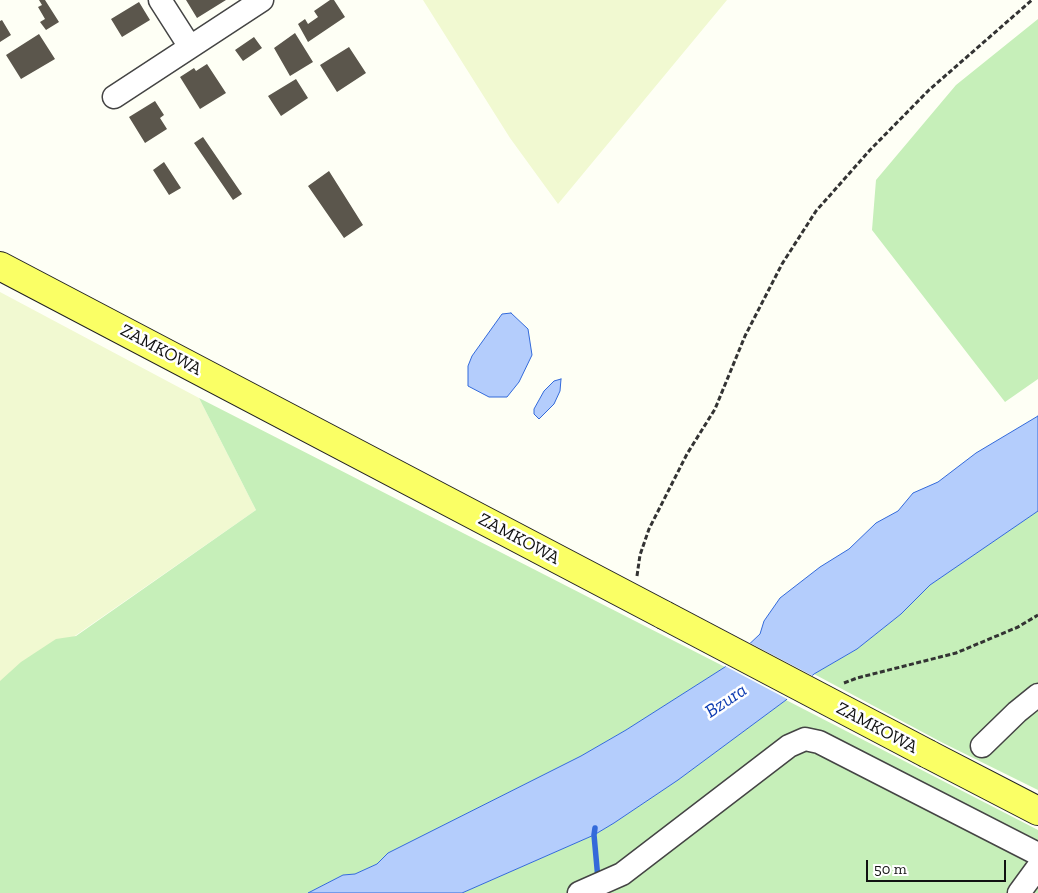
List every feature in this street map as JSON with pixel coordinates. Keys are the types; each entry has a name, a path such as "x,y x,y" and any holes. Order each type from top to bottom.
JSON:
{"main road":[{"name":"ZAMKOWA","path":"0,266 1038,811"}],"street":[{"path":"160,0 190,47"},
{"path":"114,97 262,0"},
{"path":"982,746 1038,694"},
{"path":"579,893 622,874 789,746 805,739 819,742 1038,854"},
{"path":"1019,893 1038,867"}],"path":[{"path":"636,577 640,555 649,529 687,454 715,409 745,336 770,288 816,211 870,150 929,90 1032,0"},
{"path":"841,685 857,678 956,653 1018,627 1038,615"}],"green space":[{"path":"423,0 727,0 558,204 510,138"},
{"path":"1038,19 1038,379 1005,402 872,230 876,180 956,85"},
{"path":"0,292 199,398 256,510 0,688"},
{"path":"199,398 725,667 626,730 581,756 388,853 377,864 355,874 343,875 308,893 0,893 0,681 21,662 56,639 76,636 256,510"},
{"path":"1038,511 1038,790 943,743 814,674 857,649 901,614 930,585"},
{"path":"786,700 1038,830 1038,893 462,893 594,835 678,780"}],"water":[{"path":"511,313 528,329 532,355 519,382 507,397 489,397 468,386 468,366 472,356 502,314"},
{"path":"561,379 560,391 554,404 539,419 534,414 534,409 544,391 554,381"},
{"name":"Bzura","path":"1038,416 1038,511 930,585 901,614 857,649 814,674 786,700 678,780 614,823 594,835 462,893 308,893 343,875 355,874 377,864 388,853 581,756 626,730 725,667 760,634 764,621 780,598 820,567 849,549 876,523 898,511 913,493 938,482 976,453"}],"pier":[{"path":"748,642 815,677 789,700 723,665"}],"building":[{"path":"39,0 45,0 59,22 46,30 40,22 45,19 38,7 42,5"},
{"path":"186,0 226,0 197,18"},
{"path":"330,0 334,0 345,17 308,42 298,24 305,19 308,24 318,17 314,11"},
{"path":"139,2 150,20 122,37 111,19"},
{"path":"2,20 11,35 0,42 0,21"},
{"path":"295,33 313,62 290,76 274,48"},
{"path":"39,34 55,59 21,79 6,55"},
{"path":"254,37 262,48 243,61 235,50"},
{"path":"349,47 366,73 337,92 320,65"},
{"path":"207,64 226,93 200,109 180,77 194,68 196,71"},
{"path":"296,79 308,98 281,116 268,96"},
{"path":"155,101 164,115 160,118 167,129 145,143 129,117"},
{"path":"203,137 242,194 233,200 194,143"},
{"path":"164,162 181,188 169,195 153,170"},
{"path":"329,171 363,225 344,238 308,186"}],"waterway":[{"path":"595,828 598,879"}]}
